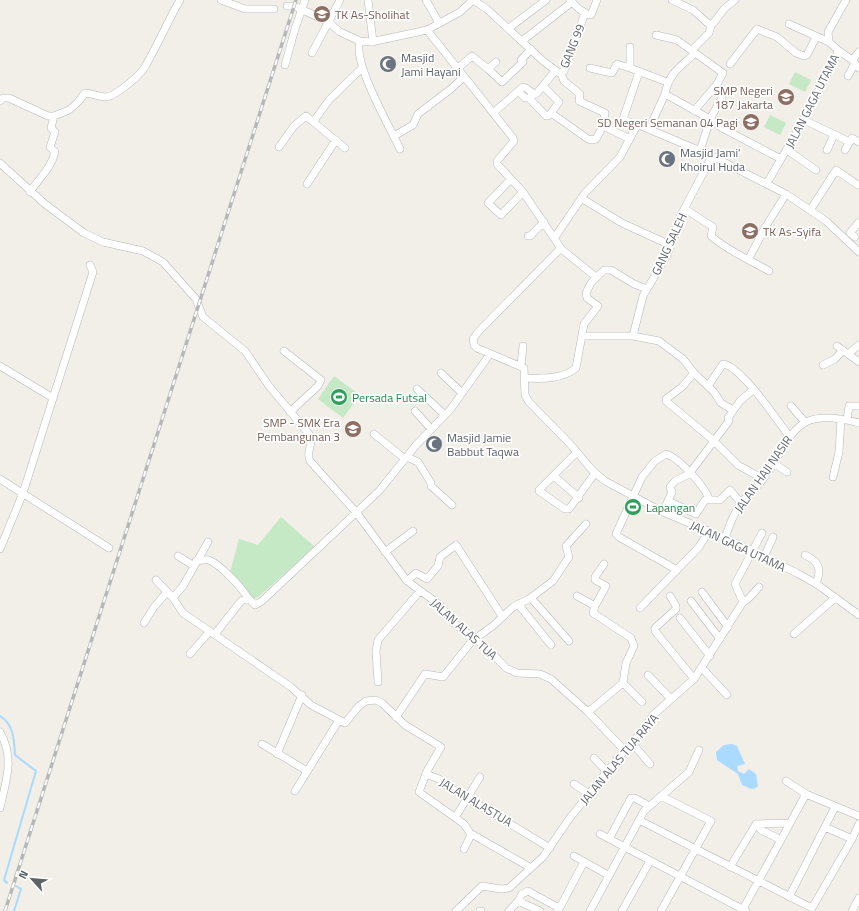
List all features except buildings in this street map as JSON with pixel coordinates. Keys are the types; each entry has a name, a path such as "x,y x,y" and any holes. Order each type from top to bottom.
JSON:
{"street":[{"path":"0,101 3,98 9,98 48,116 54,116 74,107 85,92 106,97 111,95 141,72 180,0"},
{"path":"285,65 295,29 306,0"},
{"path":"312,53 340,0"},
{"path":"368,0 373,42"},
{"path":"426,0 440,23"},
{"path":"287,6 294,6 303,10 328,23 340,32 360,40 373,42 427,30 460,12 473,0 487,9 558,72 564,81 580,94 579,101 605,113 603,126 596,139 592,140 551,113"},
{"path":"509,28 546,0"},
{"path":"570,1 585,13 591,15 596,0"},
{"path":"672,0 693,10 711,26"},
{"path":"649,129 664,94 667,82 676,68 693,52 709,33 711,26 725,8 735,0"},
{"name":"JALAN GAGA UTAMA","path":"767,183 804,120 838,50 829,42 828,32 846,0"},
{"path":"223,1 245,8 274,9"},
{"name":"GANG 99","path":"522,41 570,1"},
{"name":"GANG 99","path":"531,96 537,93 558,72 564,71 585,13"},
{"path":"789,24 829,42"},
{"path":"730,64 756,29 777,37 796,53 804,56 807,55 816,37"},
{"path":"427,30 514,141 497,161 497,164 523,192 555,237 560,248 596,277"},
{"path":"656,35 677,40 721,70 723,74 694,111"},
{"path":"360,40 358,48 362,68 400,149"},
{"path":"630,47 630,68"},
{"path":"457,69 472,56 502,82 523,62 522,60 531,49"},
{"path":"838,50 855,64"},
{"path":"848,76 855,64 859,52"},
{"path":"488,69 496,62"},
{"path":"590,68 612,73 618,64 667,82"},
{"path":"314,121 330,100 362,68"},
{"path":"638,72 623,119 712,156 763,183 767,183 811,209 859,252"},
{"path":"394,136 413,125 418,114 464,77"},
{"path":"493,113 518,91 526,98 531,96 546,116 548,116 559,102 543,86"},
{"path":"664,94 710,119 722,128 781,159"},
{"path":"700,151 710,119 722,98"},
{"path":"30,192 37,181 43,177 54,158 55,152 50,147 55,132 51,128 54,116"},
{"path":"279,147 294,126 304,116 314,121 346,148"},
{"path":"804,120 850,142"},
{"path":"603,126 630,139"},
{"path":"555,237 581,198 597,179 620,157 638,126"},
{"path":"827,150 834,135"},
{"path":"845,150 852,138 859,142"},
{"path":"307,184 336,140"},
{"path":"787,150 816,170"},
{"name":"GANG SALEH","path":"633,336 639,307 670,245 684,209 712,156"},
{"name":"JALAN ALAS TUA","path":"0,163 30,192 67,221 94,238 153,255 167,266 196,299 203,317 245,351 269,386 311,437 308,455 310,461 356,512 407,581 440,605 454,623 487,648 509,670 517,673 540,674 548,677 588,712 625,751"},
{"path":"811,209 836,170 858,185"},
{"path":"511,179 488,203 501,214 523,192"},
{"path":"748,260 766,226 786,194"},
{"path":"581,198 622,223 670,245"},
{"path":"684,209 713,227 711,236 717,241 769,272"},
{"path":"528,236 530,236 544,222"},
{"path":"850,233 859,222"},
{"path":"524,346 521,366 475,347 473,338 560,248"},
{"path":"0,549 23,493 93,272 90,265"},
{"path":"525,378 542,379 574,370 579,361 582,336 586,321 598,308 598,305 587,298 586,293 596,277 604,270 608,269 634,284 647,289"},
{"path":"582,336 633,336 659,341 683,359 694,373 708,386 720,403 733,410"},
{"path":"823,365 835,359 843,350 859,345"},
{"path":"843,350 859,362"},
{"path":"284,351 321,380 318,386 290,412"},
{"path":"178,556 195,564 204,560 211,561 226,574 255,605 262,601 356,512 390,477 445,415 490,354"},
{"path":"708,386 724,364 729,366 754,389 789,436"},
{"path":"0,366 53,398"},
{"name":"JALAN GAGA UTAMA","path":"521,366 526,371 525,395 529,402 595,473 632,496 663,512 725,538 797,573 816,584 859,615"},
{"path":"442,373 462,393"},
{"path":"694,373 682,387 666,400 714,441 738,465 762,479"},
{"path":"417,389 445,415"},
{"path":"663,512 672,492 670,487 674,482 690,474 729,421 728,418 733,410 754,389"},
{"path":"791,406 805,422 817,418 844,419 859,423"},
{"path":"834,477 844,419 849,406 859,406"},
{"path":"415,411 431,429"},
{"name":"JALAN HAJI NASIR","path":"725,538 741,503 762,479 789,436 805,422"},
{"path":"374,434 406,458 418,462 431,483 431,486 452,505"},
{"path":"577,452 539,490 539,492 567,510 571,508 579,498 595,473"},
{"path":"677,570 617,535 617,531 632,496 642,477 655,460 666,454 679,461 704,488 709,500"},
{"path":"773,463 787,472"},
{"path":"554,476 579,498"},
{"path":"0,479 109,548"},
{"path":"668,501 696,514 705,500 720,500 730,490 741,503"},
{"path":"156,580 173,598 183,613 302,695 311,705 342,723 347,722 359,706 366,701 373,699 382,703 396,717 425,674 443,677 476,639 502,616 518,604 531,598 553,581 569,557 566,546 586,524"},
{"path":"385,552 413,531"},
{"path":"640,608 699,547 709,531"},
{"path":"743,602 735,584 762,533"},
{"path":"764,557 773,537"},
{"path":"173,598 183,586 208,542"},
{"path":"407,581 416,573 427,579 438,566 440,557 456,545 502,616"},
{"path":"805,555 815,560 818,565 816,584"},
{"path":"588,712 622,683 626,663 634,646 634,642 631,638 593,613 595,606 606,586 595,580 595,577 604,564"},
{"name":"JALAN ALAS TUA RAYA","path":"456,911 482,886 506,889 550,848 569,819 654,715 694,679 743,602 748,599 759,587"},
{"path":"378,682 376,651 378,640 420,591"},
{"path":"144,623 154,607 168,592"},
{"path":"702,592 728,627"},
{"path":"577,596 595,606"},
{"path":"670,596 677,608 656,628 655,631 694,679"},
{"path":"190,654 241,601 248,598"},
{"path":"531,598 569,641"},
{"path":"794,634 836,598"},
{"path":"691,601 720,639"},
{"path":"518,604 551,644"},
{"path":"680,618 710,656"},
{"path":"702,668 727,695"},
{"path":"648,675 671,699"},
{"path":"622,683 642,702"},
{"path":"277,754 302,695"},
{"name":"JALAN ALASTUA","path":"396,717 404,725 441,747 426,774 468,797 550,848"},
{"path":"295,791 339,720"},
{"path":"0,732 9,754 9,766 0,808"},
{"path":"632,743 650,764"},
{"path":"262,744 307,771"},
{"path":"590,911 608,875 644,811 691,770 699,750"},
{"path":"594,758 607,772"},
{"path":"426,774 419,792 464,824 470,833 530,868"},
{"path":"458,813 480,777"},
{"path":"786,781 806,794 859,816"},
{"path":"574,784 589,794"},
{"path":"600,834 744,910 806,794"},
{"path":"661,796 711,821 661,911"},
{"path":"609,839 631,798 635,798 649,806"},
{"path":"789,897 835,807"},
{"path":"639,820 759,882 814,908 859,824"},
{"path":"756,824 790,823"},
{"path":"756,824 762,830 781,840"},
{"path":"730,866 756,824"},
{"path":"825,827 852,839"},
{"path":"464,849 470,837 470,833"},
{"path":"574,856 608,875"},
{"path":"622,911 650,861"},
{"path":"509,911 522,894 528,891 559,910 584,862"},
{"path":"852,911 859,898"},
{"path":"518,901 540,911"}],"green space":[{"path":"795,72 811,80 805,92 789,84"},
{"path":"770,115 786,123 780,135 764,127"},
{"name":"Persada Futsal","path":"334,376 360,395 343,418 318,399"},
{"path":"281,517 315,547 258,597 252,599 228,580 239,539 258,545"}],"water":[{"path":"732,744 737,746 745,764 737,766 738,771 744,774 749,769 756,774 758,786 756,788 754,789 742,785 738,774 717,760 716,752 724,745"}],"waterway":[{"path":"0,716 5,719 11,728 14,738 15,755 36,771 4,880 7,883"},
{"path":"14,911 21,889 16,886"}],"railway":[{"path":"5,911 296,0"}],"place":[{"name":"TK As-Sholihat","path":"322,14"},
{"name":"Masjid Jami Hayani","path":"388,64"},
{"name":"SMP Negeri 187 Jakarta","path":"786,97"},
{"name":"SD Negeri Semanan 04 Pagi","path":"751,122"},
{"name":"Masjid Jami' Khoirul Huda","path":"667,159"},
{"name":"TK As-Syifa","path":"750,231"},
{"name":"Persada Futsal","path":"339,397"},
{"name":"SMP - SMK Era Pembangunan 3","path":"353,429"},
{"name":"Masjid Jamie Babbut Taqwa","path":"434,444"},
{"name":"Lapangan","path":"633,507"}]}
